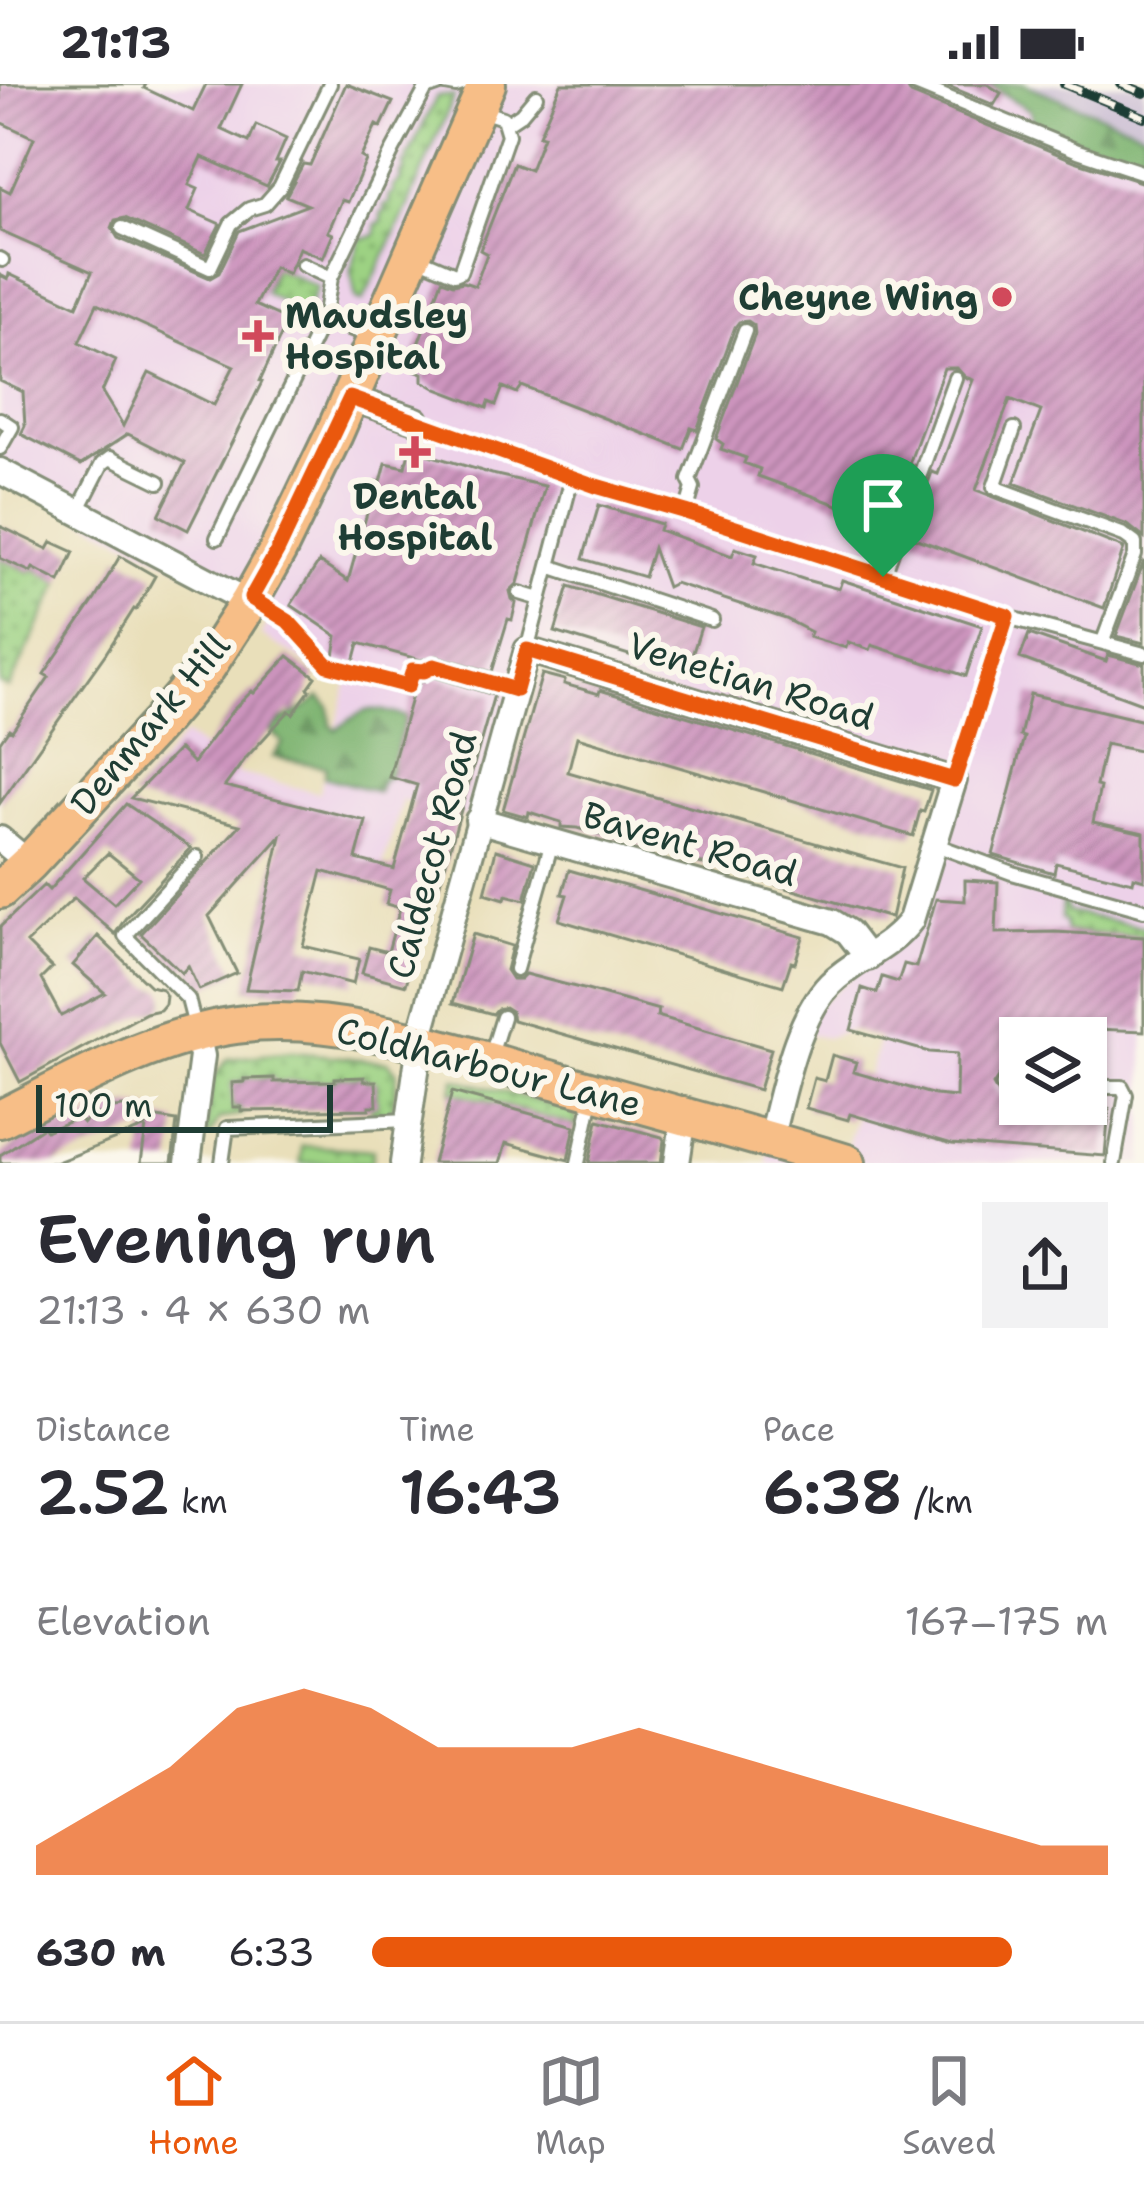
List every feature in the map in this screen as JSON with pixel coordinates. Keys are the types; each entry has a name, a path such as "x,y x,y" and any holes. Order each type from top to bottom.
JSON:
{"main road":[{"name":"Denmark Hill","path":"0,890 159,723 207,667 250,600 350,398 412,255 462,92"},
{"name":"Coldharbour Lane","path":"0,1118 128,1056 196,1034 250,1023 305,1022 420,1044 847,1163"}],"street":[{"path":"350,398 416,420"},
{"path":"0,471 250,600"},
{"name":"Caldecot Road","path":"403,1163 422,1029 527,650"},
{"name":"Venetian Road","path":"527,650 954,780"},
{"path":"770,1139 805,1016 830,983 898,938 911,920 954,780"},
{"name":"Bavent Road","path":"478,820 832,922 848,932 868,958"},
{"path":"0,839 29,862"},
{"path":"188,1163 202,1056 196,1034"},
{"path":"677,1163 684,1116"}],"lane":[{"path":"122,228 210,268 231,224 272,199 280,188 330,84"},
{"path":"915,84 1144,173"},
{"path":"462,92 521,114 536,96"},
{"path":"412,255 460,272 506,146 462,92"},
{"path":"218,538 324,318 331,278 392,150 462,92"},
{"path":"303,265 331,278"},
{"path":"324,318 376,338"},
{"path":"686,512 693,488 689,480 745,331"},
{"path":"883,577 956,378"},
{"path":"0,419 12,427 0,448"},
{"path":"416,420 572,478 1007,616 1144,654"},
{"path":"1014,429 994,487 1135,543 1135,555 1103,641"},
{"path":"77,512 102,464 110,458 159,482"},
{"name":"Caldecot Road","path":"527,650 572,478"},
{"path":"548,566 712,620"},
{"path":"520,593 541,599"},
{"path":"250,600 288,621 328,665 408,686 413,670 434,666 516,690"},
{"path":"954,780 1007,616"},
{"path":"516,968 552,842"},
{"path":"935,845 1144,910"},
{"path":"196,1034 188,999 125,936 197,857"},
{"path":"489,1062 502,1017"},
{"path":"1107,1087 1122,1087 1126,1095 1114,1163"},
{"path":"578,1163 594,1091"},
{"path":"222,1163 226,1128 410,1120"}],"shaded area":[{"path":"0,84 987,84 1074,139 1144,165 1144,1163 767,1163 770,1140 843,1161 879,1039 851,1030 825,1038 801,1032 805,1016 898,938 954,781 532,652 478,820 402,800 383,866 131,798 184,735 237,773 319,793 348,682 326,675 261,635 270,620 255,605 0,478"},
{"path":"987,84 1144,84 1144,165 1074,139 1057,139 1033,124 1030,110"}],"green space":[{"path":"987,84 1024,84 1144,132 1144,165 1074,139 1057,139 1033,124 1030,110"},
{"path":"437,96 454,96 363,301 356,299 351,271 361,237 376,235 376,224 382,222 384,206 390,203 389,196 401,180 403,165 413,153"},
{"path":"274,267 317,287 308,307 296,308 265,293"},
{"path":"0,558 60,582 9,688 0,684"},
{"path":"320,697 329,707 336,730 368,710 406,717 389,777 382,779 378,792 324,777 326,767 273,757 283,743 271,731"},
{"path":"1062,903 1067,912 1144,927 1144,937 1066,932"},
{"path":"292,1052 388,1062 397,1073 392,1115 372,1115 371,1106 377,1105 376,1082 364,1081 364,1077 244,1079 232,1083 233,1107 241,1107 241,1115 219,1119 211,1134 205,1135 213,1078 228,1059"},
{"path":"455,1079 574,1111 578,1127 452,1092"},
{"path":"302,1146 373,1150 371,1163 301,1163"}],"building":[{"path":"0,84 146,84 144,88 193,111 206,84 242,84 221,129 249,142 256,125 286,139 267,186 202,157 189,185 198,189 189,210 220,224 205,254 125,218 115,220 112,228 118,238 210,278 219,273 239,231 308,205 286,196 303,164 310,165 346,84 393,102 361,157 366,160 348,202 342,200 323,258 299,248 288,274 274,267 255,305 288,320 188,530 159,515 185,463 128,434 81,465 21,434 25,426 23,392 0,381 0,275 8,279 9,274 77,306 92,272 0,231 0,187 10,192 34,138 0,122","holes":["97,304 234,366 214,405 149,373 123,426 102,392 116,360 79,342"]},
{"path":"561,84 905,84 911,94 1075,161 1144,183 1144,538 1128,525 1014,483 1041,411 1010,399 976,490 1124,548 1104,608 914,538 932,472 938,474 973,380 957,368 944,368 897,507 890,504 886,510 842,499 840,506 758,476 760,469 744,463 746,458 721,449 723,444 716,439 755,334 748,321 735,327 697,430 691,428 683,449 522,386 517,393 503,387 496,405 489,402 487,408 437,389 423,381 423,373 409,368 442,280 475,286 487,254 480,250 514,164 530,170"},
{"path":"943,84 987,84 1001,93 994,105"},
{"path":"410,449 545,486 518,583 510,591 516,603 512,620 508,619 492,672 437,656 421,660 359,643 354,662 334,657 337,636 291,605 319,562 348,581 376,481 381,482 386,463 405,467"},
{"path":"599,505 661,524 659,530 732,556 735,548 757,555 754,563 806,580 839,589 842,580 982,626 966,676 872,645 870,650 848,642 846,648 809,637 811,632 786,619 675,583 667,587 653,548 644,577 583,559"},
{"path":"0,526 48,549 52,542 74,552 60,582 0,558"},
{"path":"120,556 155,576 0,803 0,742 49,677 44,674"},
{"path":"1144,561 1144,643 1116,636"},
{"path":"569,586 701,627 688,668 650,657 648,661 555,632"},
{"path":"1029,634 1106,661 1108,655 1144,664 1144,704 1020,658"},
{"path":"288,656 316,677 310,690 225,786 366,821 356,859 394,869 417,785 389,777 412,695 421,681 435,677 494,695 406,985 362,973 369,947 388,952 400,908 386,904 390,890 322,871 303,946 359,959 353,984 302,971 298,991 246,989 281,836 209,916 237,973 199,990 188,966 182,973 141,934 240,825 131,798 179,749 193,763 232,711"},
{"path":"542,674 931,790 913,836 577,737 568,772 902,868 891,918 561,827 561,822 529,812 528,817 503,810"},
{"path":"1030,694 1144,721 1144,752 1105,744 1093,822 1144,833 1144,880 1134,877 1133,882 1056,863 1054,873 993,855 1024,737 1020,736"},
{"path":"126,804 191,848 115,934 74,898 27,943 52,968 41,979 61,1016 105,993 73,965 98,936 166,996 160,1010 146,1013 20,1082 0,1043 0,927 44,885 49,890","holes":["108,853 139,878 114,904 83,878"]},
{"path":"496,850 535,862 525,900 485,893"},
{"path":"569,870 803,937 795,963 791,962 783,986 559,920"},
{"path":"965,880 998,882 996,933 1144,937 1144,1031 1107,1030 1107,1017 999,1017 999,1076 993,1085 999,1096 999,1125 1107,1125 1109,1109 1105,1156 952,1144 850,1114 848,1120 806,1108 814,1078 825,1081 832,1055 856,1062 853,1072 956,1097 957,1054 929,1052 851,1030 862,988 877,993 882,977 898,982 904,964 916,967 936,899 965,901"},
{"path":"473,934 512,946 506,970 512,979 525,974 587,990 771,1049 759,1090 513,1020 505,1007 493,1014 453,1003"},
{"path":"364,1077 364,1081 376,1081 377,1106 369,1109 241,1111 233,1107 232,1083 244,1079"},
{"path":"452,1092 575,1126 568,1160 506,1143 500,1163 433,1163"},
{"path":"110,1105 152,1109 151,1117 177,1121 172,1163 141,1163 146,1127 55,1163 0,1163 0,1155 43,1127 46,1131 78,1118 83,1123 94,1111 99,1116"},
{"path":"598,1120 662,1137 661,1163 589,1163"}],"railway":[{"path":"1064,84 1144,117"},
{"path":"1121,84 1144,93"}],"place":[{"name":"Cheyne Wing","path":"1002,297"},
{"name":"Maudsley Hospital","path":"258,336"},
{"name":"Dental Hospital","path":"415,452"}],"route":[{"path":"350,398 596,486 883,577 1007,616 954,780 527,650 516,690 434,666 413,670 405,686 328,665 288,621 251,598 350,398"}]}
